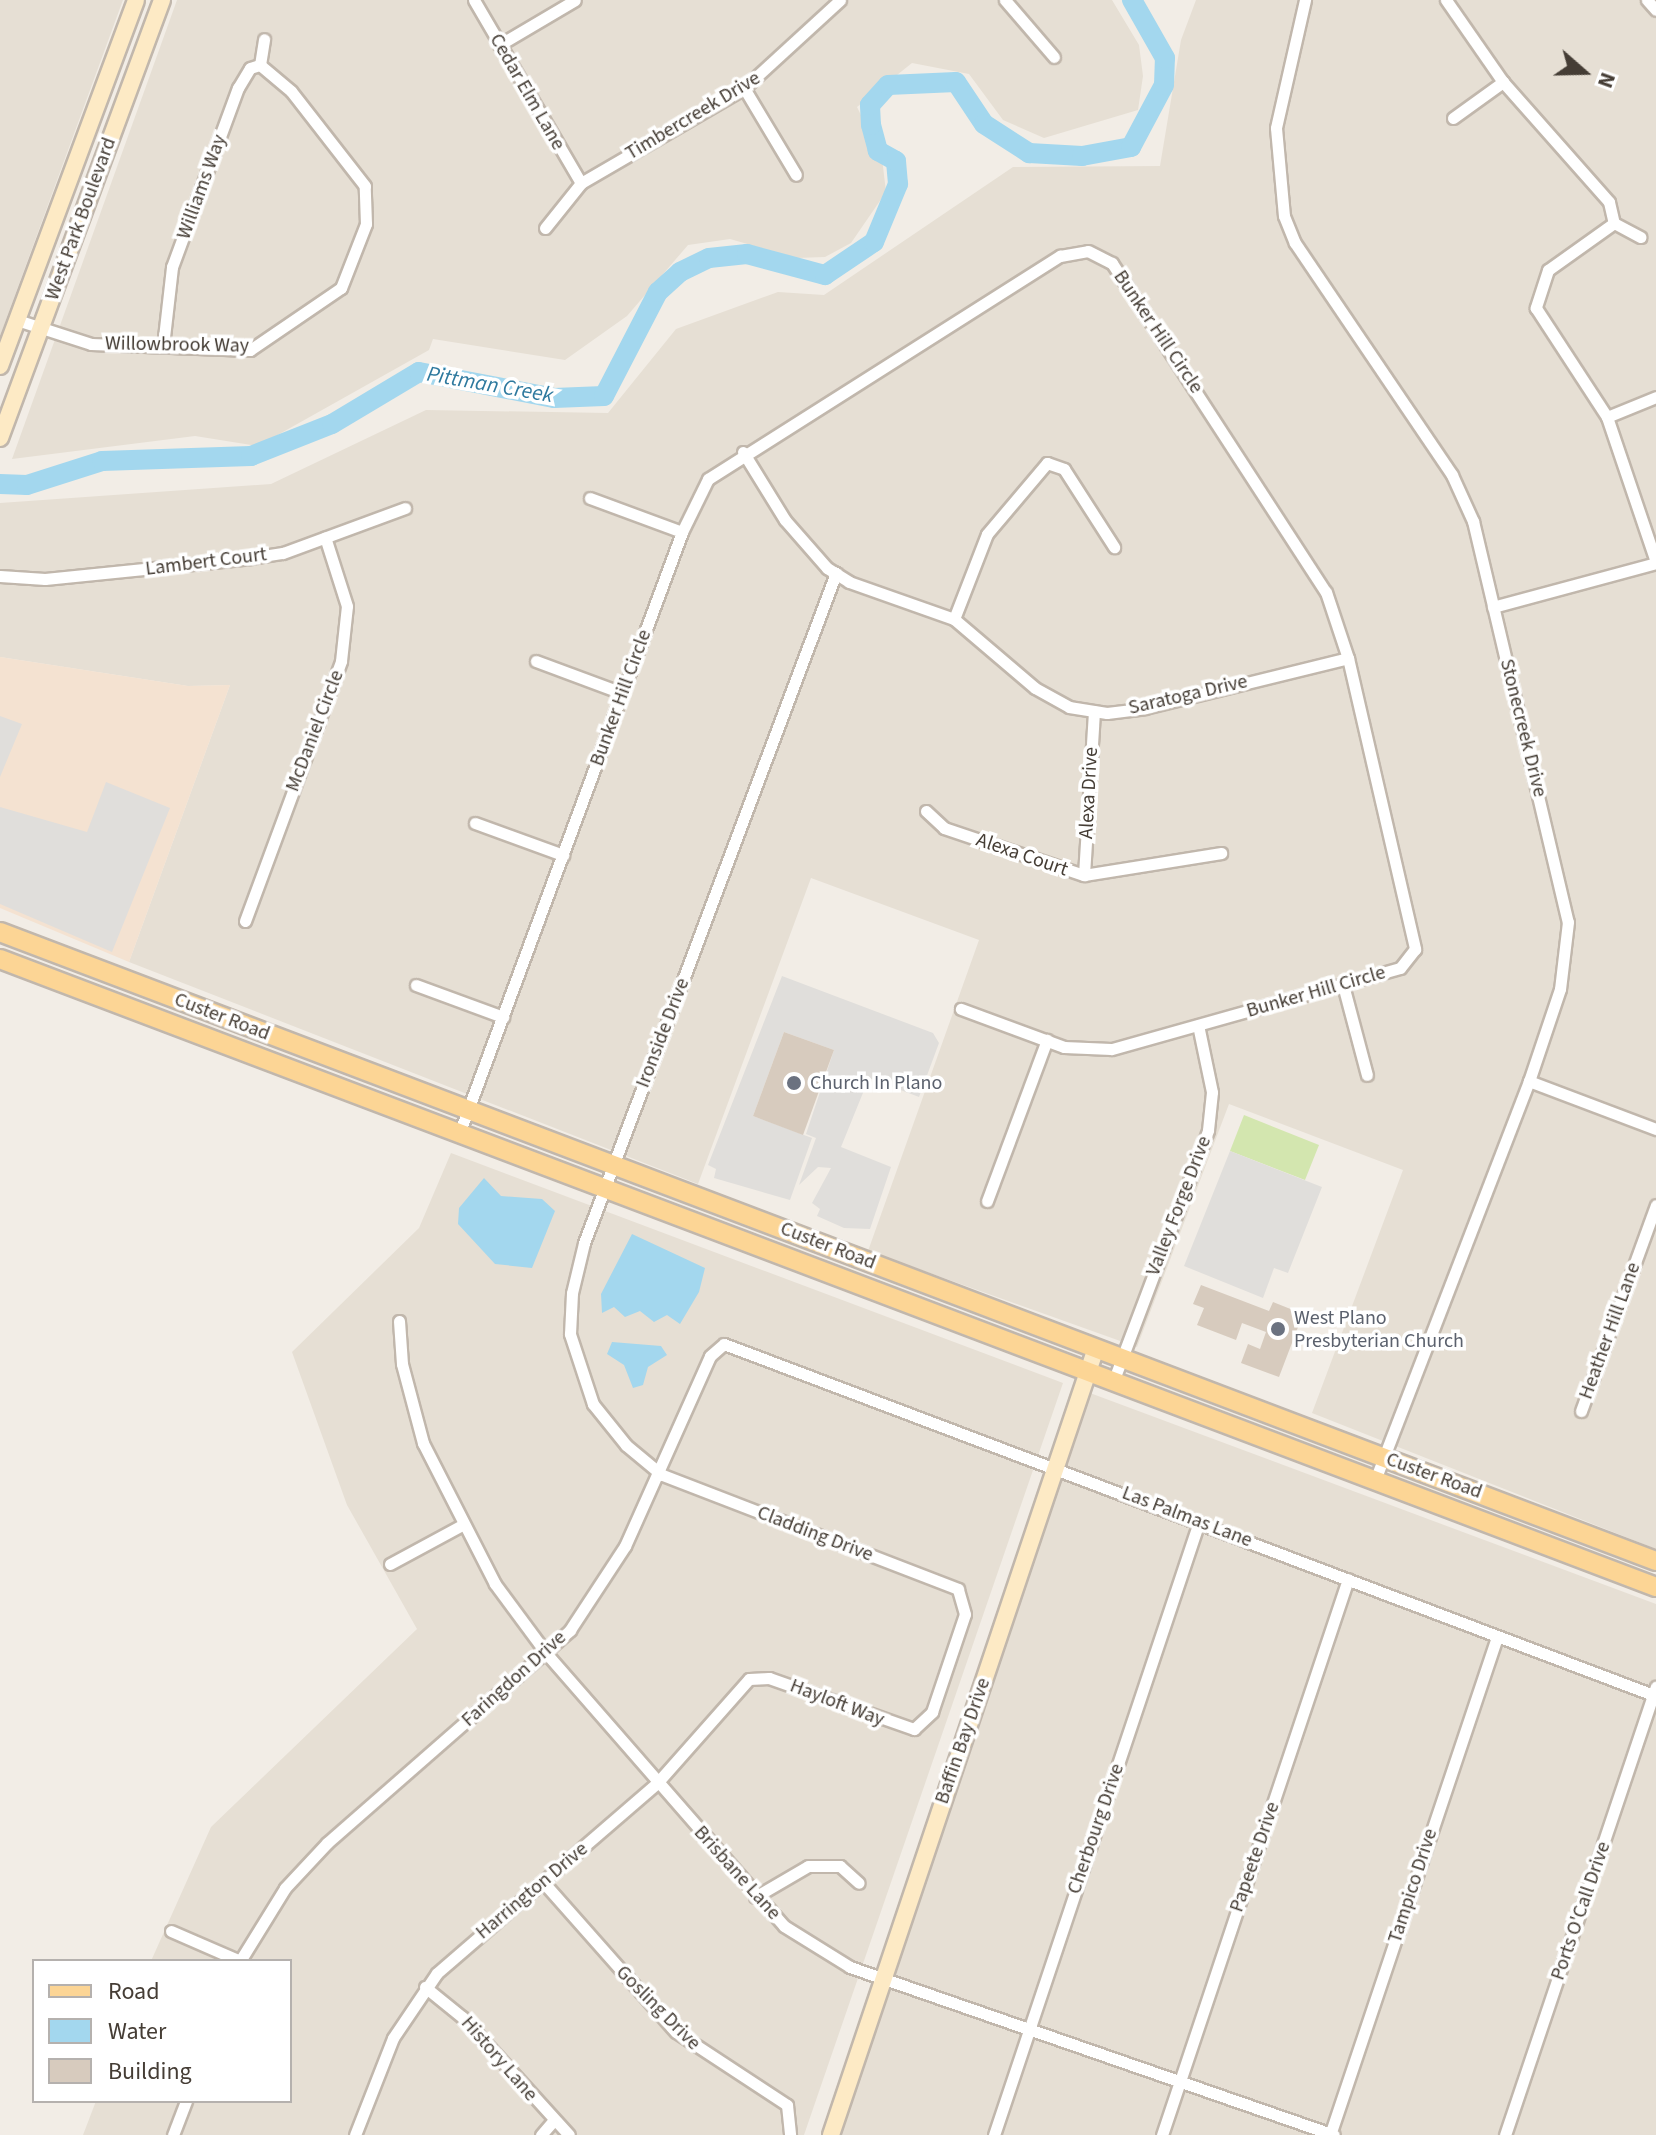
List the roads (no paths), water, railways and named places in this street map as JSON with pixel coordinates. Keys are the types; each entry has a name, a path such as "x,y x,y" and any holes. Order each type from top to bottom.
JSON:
{"main road":[{"name":"West Park Boulevard","path":"0,366 136,0"},
{"name":"West Park Boulevard","path":"0,438 162,0"},
{"name":"Custer Road","path":"0,932 1656,1561"},
{"name":"Custer Road","path":"0,959 1656,1587"},
{"name":"Baffin Bay Drive","path":"831,2135 1096,1348"}],"street":[{"name":"Cedar Elm Lane","path":"474,0 581,183"},
{"path":"499,45 575,0"},
{"name":"Timbercreek Drive","path":"545,228 581,183 744,88 840,0"},
{"path":"1005,0 1054,57"},
{"name":"Stonecreek Drive","path":"1305,0 1276,128 1284,216 1295,243 1452,475 1473,521 1567,899 1560,989 1529,1081 1375,1481"},
{"path":"1446,0 1503,82 1609,202 1614,223 1640,237"},
{"path":"1647,0 1656,10"},
{"path":"260,65 264,39"},
{"name":"Willowbrook Way","path":"17,320 91,344 250,350 265,345 350,275 366,224 365,186 291,91 260,65"},
{"name":"Williams Way","path":"163,346 172,267 238,88 250,68 260,65"},
{"path":"1453,118 1503,82"},
{"path":"744,88 796,175"},
{"path":"1493,607 1656,562 1607,417 1536,308 1536,294 1548,270 1614,223"},
{"name":"Bunker Hill Circle","path":"459,1134 682,532 708,479 743,452 1060,256 1088,251 1112,263 1314,568 1348,658 1415,933 1412,959 1400,968 1111,1049 1047,1040 961,1009"},
{"path":"1607,417 1656,397"},
{"name":"Saratoga Drive","path":"743,452 807,550 836,573 954,619 1035,688 1094,711 1145,708 1348,658"},
{"path":"954,619 987,534 1047,463 1064,469 1114,547"},
{"path":"590,498 682,532"},
{"name":"Lambert Court","path":"0,576 45,579 250,558 325,537 405,508"},
{"name":"McDaniel Circle","path":"245,921 341,661 347,606 325,537"},
{"name":"Ironside Drive","path":"662,1475 609,1426 574,1356 570,1314 575,1269 836,573"},
{"path":"536,661 622,693"},
{"name":"Alexa Drive","path":"1084,875 1094,711"},
{"name":"Alexa Court","path":"926,811 944,828 1084,875 1221,853"},
{"path":"475,823 563,855"},
{"path":"416,985 503,1017"},
{"path":"1343,985 1367,1075"},
{"name":"Valley Forge Drive","path":"1113,1382 1208,1130 1212,1092 1198,1025"},
{"path":"987,1201 1047,1040"},
{"path":"1529,1081 1656,1129"},
{"name":"Heather Hill Lane","path":"1581,1411 1656,1205"},
{"name":"Brisbane Lane","path":"399,1321 419,1431 462,1525 518,1620 755,1897 803,1941 883,1978 1332,2135"},
{"name":"Faringdon Drive","path":"241,1959 285,1888 327,1843 546,1653 603,1585 662,1475 718,1346"},
{"name":"Las Palmas Lane","path":"718,1346 738,1346 1497,1637 1655,1693"},
{"name":"Cladding Drive","path":"662,1475 965,1596 965,1614 932,1712 920,1726"},
{"name":"Cherbourg Drive","path":"994,2135 1199,1522"},
{"path":"390,1564 462,1525"},
{"name":"Papeete Drive","path":"1162,2135 1348,1579"},
{"name":"Tampico Drive","path":"1332,2135 1497,1637"},
{"name":"Hayloft Way","path":"753,1678 769,1678 908,1730 920,1726"},
{"name":"Harrington Drive","path":"355,2135 393,2038 425,1987 657,1783 753,1678"},
{"name":"Ports O'Call Drive","path":"1505,2135 1655,1693"},
{"path":"755,1897 808,1866 840,1866 859,1883"},
{"name":"Gosling Drive","path":"544,1883 676,2032 791,2110 790,2135"},
{"path":"171,1931 235,1959"},
{"name":"History Lane","path":"425,1987 462,2017 553,2121 569,2135"},
{"path":"173,2135 185,2103"},
{"path":"541,2135 553,2121"}],"water":[{"path":"484,1178 501,1196 542,1199 555,1211 532,1268 495,1264 458,1224 459,1208"},
{"path":"632,1234 705,1268 699,1292 680,1324 667,1315 654,1322 640,1311 625,1317 614,1307 602,1313 601,1294"},
{"path":"612,1342 661,1346 667,1355 648,1367 643,1385 633,1388 624,1365 607,1354"}],"waterway":[{"name":"Pittman Creek","path":"0,484 27,485 102,461 251,456 332,424 419,372 554,398 604,396 658,292 680,272 709,258 747,254 825,275 874,242 898,184 896,161 878,151 871,125 870,105 888,85 956,82 984,124 1029,153 1082,156 1131,147 1164,85 1165,58 1132,0"}],"place":[{"name":"Church In Plano","path":"794,1083"},
{"name":"West Plano Presbyterian Church","path":"1278,1329"}]}
